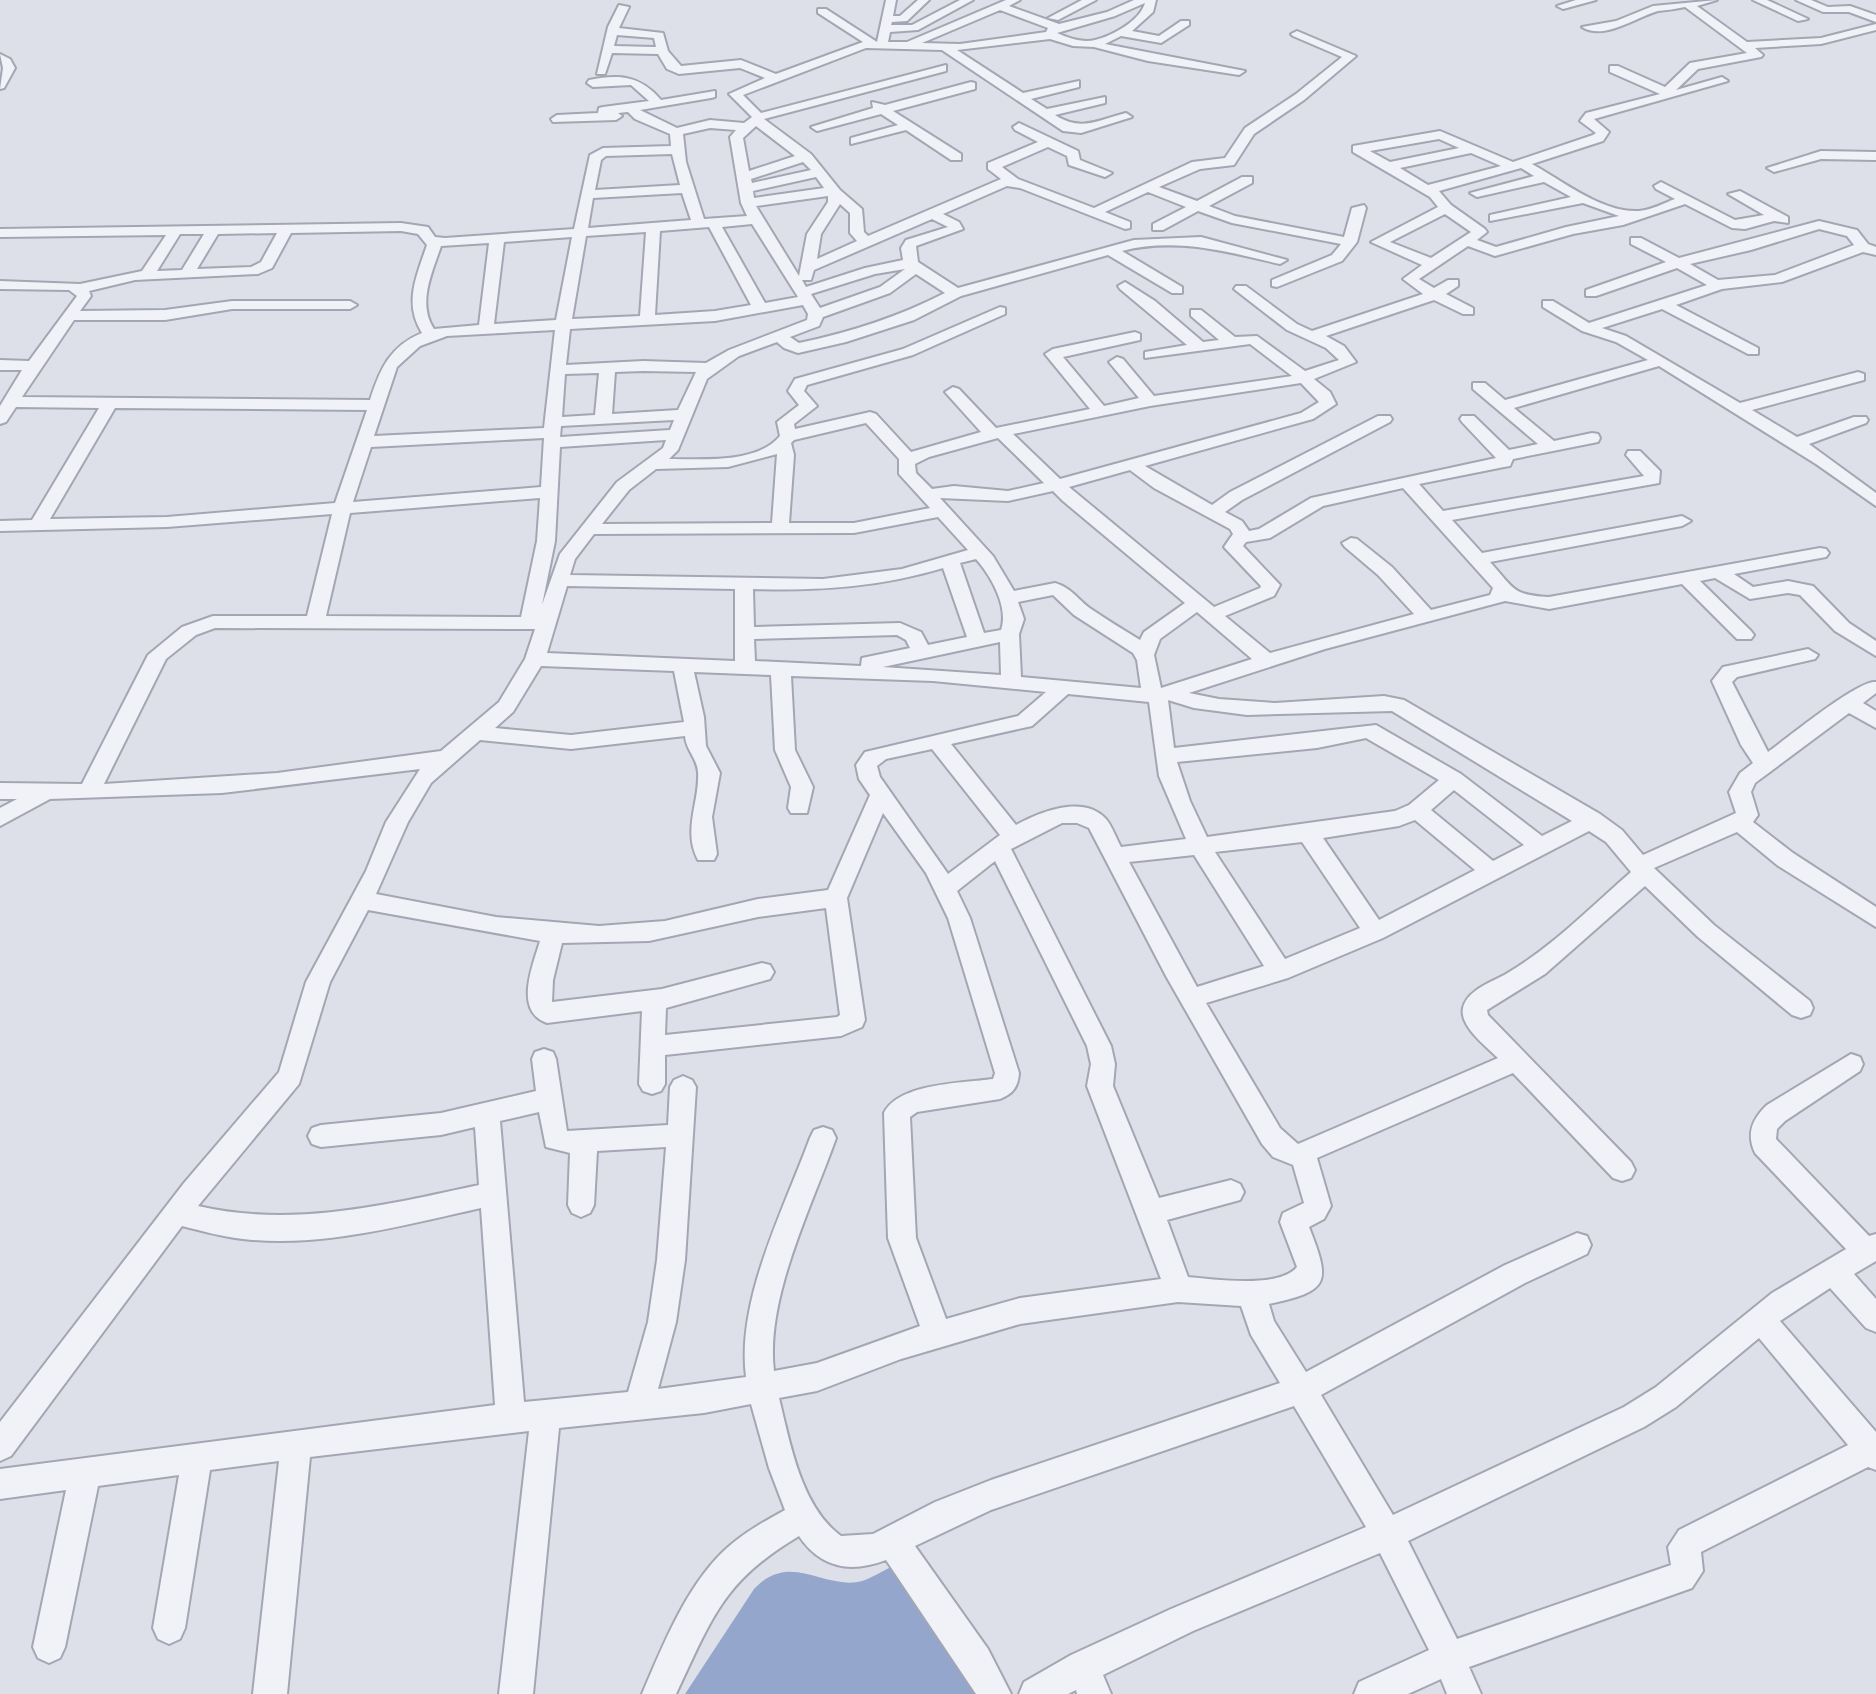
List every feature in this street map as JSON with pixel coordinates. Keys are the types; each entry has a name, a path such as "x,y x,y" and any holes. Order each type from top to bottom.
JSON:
{"street":[{"path":"881,34 891,0"},
{"path":"557,119 608,117 656,102 739,93 881,34 924,0"},
{"path":"822,11 868,38 914,28 968,0"},
{"path":"989,0 1051,22 1073,43 1095,44 1130,55 1239,71"},
{"path":"881,34 904,46 946,48 1007,43 1091,0"},
{"path":"1051,22 1104,17 1143,0"},
{"path":"1095,44 1122,33 1149,10 1151,0"},
{"path":"1563,6 1591,0"},
{"path":"1658,0 1671,6"},
{"path":"1588,27 1618,24 1642,12 1712,0"},
{"path":"1758,0 1802,19"},
{"path":"1801,0 1827,10 1850,9 1876,19"},
{"path":"904,46 1007,4"},
{"path":"1668,93 1694,66 1756,57 1757,53 1687,4"},
{"path":"599,79 614,31 614,20 623,7"},
{"path":"1075,8 1104,17"},
{"path":"1122,33 1161,40 1185,23"},
{"path":"1747,45 1821,41 1876,27"},
{"path":"614,31 659,35 663,52 671,66 686,70 741,64 777,79"},
{"path":"1095,212 1197,165 1229,162 1249,131 1300,97 1350,56 1297,34"},
{"path":"946,48 1018,98 1076,129 1126,117"},
{"path":"608,49 663,52"},
{"path":"0,58 6,61 9,68 0,85"},
{"path":"599,79 628,109 676,132 710,124 754,121 942,68"},
{"path":"1614,69 1668,93"},
{"path":"686,70 711,94"},
{"path":"599,79 633,80 642,85 656,102"},
{"path":"1426,189 1519,165 1601,136 1603,132 1586,121 1587,117 1722,81"},
{"path":"1018,98 1075,84"},
{"path":"817,127 971,86"},
{"path":"855,92 956,157"},
{"path":"739,93 735,97 754,121 806,157 834,192 857,212 857,233 865,241"},
{"path":"1004,131 1101,100"},
{"path":"603,111 628,109"},
{"path":"538,623 566,558 588,529 623,486 670,450 700,377 734,353 814,323 807,299 748,197 735,144 736,137 754,121"},
{"path":"856,141 908,126"},
{"path":"1019,127 1073,154 1074,162 1105,173"},
{"path":"676,132 687,189 760,308"},
{"path":"1468,311 1410,279 1470,242 1481,234 1479,231 1426,189 1358,149 1440,135 1519,165 1586,198 1633,215"},
{"path":"1046,143 993,166 1012,181 1125,225"},
{"path":"1390,166 1471,149"},
{"path":"0,1446 178,1213 290,1077 318,982 397,822 423,778 442,758 506,707 535,659 563,326 592,167 595,158 603,152 679,156"},
{"path":"1774,168 1821,155 1876,156"},
{"path":"0,233 414,228 423,230 430,241 435,242 706,224 806,157"},
{"path":"748,197 819,172"},
{"path":"1433,264 1378,242 1443,204 1465,195 1547,177"},
{"path":"1158,227 1247,180"},
{"path":"810,267 998,184 1012,181"},
{"path":"1661,186 1738,226 1776,216"},
{"path":"1149,188 1252,224 1350,242"},
{"path":"587,194 687,189"},
{"path":"748,197 834,192"},
{"path":"807,299 814,234 835,202 834,192"},
{"path":"1735,194 1802,230"},
{"path":"1465,195 1532,241"},
{"path":"1495,218 1586,198"},
{"path":"1470,242 1495,252 1618,222 1686,199"},
{"path":"1277,283 1330,262 1350,242 1359,208"},
{"path":"315,622 342,509 397,355 430,334 715,316 807,299 860,301 907,278 912,266 911,243 956,229 931,213"},
{"path":"1587,328 1710,290 1716,285 1777,279 1869,249 1856,235 1832,226 1819,225 1677,263 1591,293"},
{"path":"647,321 653,228"},
{"path":"3,289 70,286 80,289 117,278 261,269 271,259 285,231"},
{"path":"147,275 175,232"},
{"path":"187,273 212,232"},
{"path":"486,330 497,239"},
{"path":"779,336 792,346 810,347 909,317 956,293 1110,250 1158,240 1201,241 1280,260"},
{"path":"1636,241 1716,285"},
{"path":"430,334 423,326 416,307 435,242"},
{"path":"1110,250 1177,290"},
{"path":"807,299 884,266 912,266 956,293"},
{"path":"1315,335 1378,318 1435,295 1453,283"},
{"path":"1125,286 1198,346"},
{"path":"3,414 33,366 84,296 80,289"},
{"path":"1011,681 1009,634 1014,619 1003,585 980,552 908,474 905,469 909,460 923,453 996,433 1150,401 1303,379 1348,362 1345,355 1315,335 1292,327 1241,289"},
{"path":"1548,304 1587,328 1621,339 1661,361 1797,443 1876,501"},
{"path":"71,316 165,315 216,305 350,305"},
{"path":"1665,305 1753,351"},
{"path":"780,528 786,455 785,422 809,406 796,391 801,382 908,352 1000,311"},
{"path":"1196,313 1229,340"},
{"path":"1100,411 1053,354 1135,337"},
{"path":"929,495 955,489 1010,496 1324,409 1329,400 1260,342 1245,338 1151,355"},
{"path":"1502,406 1661,361"},
{"path":"1117,362 1150,401"},
{"path":"0,365 33,366"},
{"path":"603,419 607,368"},
{"path":"558,370 709,368"},
{"path":"1739,408 1858,377"},
{"path":"1479,386 1551,447"},
{"path":"953,392 1055,484 1265,659"},
{"path":"3,414 110,403 377,405"},
{"path":"38,525 110,403"},
{"path":"552,433 603,419 684,415"},
{"path":"655,464 733,461 759,456 786,440 870,417 909,460"},
{"path":"1213,513 1236,496 1384,419"},
{"path":"1468,419 1505,456"},
{"path":"1797,443 1860,420"},
{"path":"364,442 552,433 677,434"},
{"path":"1505,456 1592,438"},
{"path":"1440,517 1653,479 1651,471 1634,455"},
{"path":"1240,537 1264,534 1317,502 1500,464 1506,459 1505,456"},
{"path":"1132,464 1160,484 1236,525 1241,531 1233,547 1271,587 1206,608 1151,636 1145,654"},
{"path":"1407,482 1500,584 1505,591 1503,595"},
{"path":"0,526 167,522 547,492"},
{"path":"588,529 854,528 943,511"},
{"path":"1478,559 1682,521"},
{"path":"1351,543 1385,571 1427,617"},
{"path":"559,580 823,585 903,574 980,552"},
{"path":"1161,695 1265,659 1503,595 1549,603 1820,553"},
{"path":"950,561 977,639"},
{"path":"1718,572 1750,593 1788,587 1806,590 1842,627 1876,650"},
{"path":"1686,578 1744,635"},
{"path":"744,585 745,665"},
{"path":"1007,598 1060,590 1081,611 1132,641 1145,654 1161,695 1165,756 1177,796 1202,846 1280,971"},
{"path":"89,792 158,655 173,641 213,622 538,623"},
{"path":"745,633 900,629 914,636 922,652"},
{"path":"833,670 1009,634"},
{"path":"1765,764 1751,745 1722,681 1730,672 1808,655"},
{"path":"535,659 745,665 1011,681 1062,689 1161,695 1231,709 1390,703 1592,820 1614,836 1642,869 1706,931 1801,1008"},
{"path":"682,663 696,746 709,773 701,817 706,854"},
{"path":"780,667 785,706 785,750 802,787 799,808"},
{"path":"1622,1170 1479,1022 1474,1013 1475,1005 1537,967 1642,869 1739,822 1747,815 1740,800 1743,784 1765,764 1871,687"},
{"path":"937,1333 902,1238 897,1113 911,1102 1000,1088 1006,1082 1007,1073 969,945 945,889 926,856 865,770 872,757 1025,721 1062,689"},
{"path":"1847,702 1876,721"},
{"path":"476,733 571,742 695,728"},
{"path":"1165,756 1317,741 1366,731 1398,743 1454,779 1541,847"},
{"path":"937,741 1005,840 1099,1046 1103,1064 1100,1086 1178,1289"},
{"path":"0,791 89,792 287,781 366,772 442,758"},
{"path":"1114,856 1384,821 1417,810 1454,779"},
{"path":"0,818 45,792"},
{"path":"653,1046 841,1026 853,1020 836,898 881,794"},
{"path":"1417,810 1493,873"},
{"path":"945,889 1005,840 1053,818 1080,813 1097,823 1191,998 1271,1136 1282,1149 1304,1158"},
{"path":"1191,998 1280,971 1375,932 1592,820"},
{"path":"1739,822 1785,859 1876,918"},
{"path":"1308,833 1375,932"},
{"path":"361,900 487,925 553,934 631,935 675,930 761,908 836,898"},
{"path":"553,934 541,980 542,1011 557,1013 654,1000 762,972"},
{"path":"652,1084 654,1000"},
{"path":"544,1059 555,1139 568,1142 681,1135"},
{"path":"1304,1158 1314,1147 1516,1061"},
{"path":"1036,1694 1089,1680 1182,1620 1387,1534 1634,1417 1666,1397 1782,1302 1871,1249 1764,1145 1761,1131 1766,1121 1776,1113 1851,1064"},
{"path":"639,1405 662,1322 676,1217 683,1087"},
{"path":"321,1136 389,1131 548,1099"},
{"path":"487,1113 511,1417"},
{"path":"823,1138 768,1302 758,1343 762,1389 794,1494 819,1539 847,1554 860,1553 892,1541 942,1515 991,1495 1301,1390 1515,1274 1577,1245"},
{"path":"581,1205 584,1141"},
{"path":"0,1484 511,1417 704,1399 817,1377 937,1333 1020,1311 1178,1289 1252,1294 1298,1285 1310,1275 1311,1267 1293,1222 1315,1211 1318,1206 1304,1158"},
{"path":"1152,1215 1165,1208 1231,1192"},
{"path":"178,1213 246,1227 274,1228 389,1215 495,1193"},
{"path":"1833,1271 1876,1319"},
{"path":"1252,1294 1261,1326 1387,1534 1424,1602 1464,1694"},
{"path":"1371,1694 1449,1658 1681,1577 1688,1565 1684,1547 1690,1541 1874,1452 1761,1319"},
{"path":"516,1694 546,1414"},
{"path":"270,1694 296,1445"},
{"path":"169,1628 197,1459"},
{"path":"49,1647 85,1474"},
{"path":"659,1694 713,1588 729,1568 749,1549 804,1516"},
{"path":"892,1541 976,1661 994,1694"}],"water":[{"path":"891,1567 910,1589 907,1593 936,1622 981,1694 685,1694 754,1589 768,1578 794,1572 848,1583 866,1580"}]}
